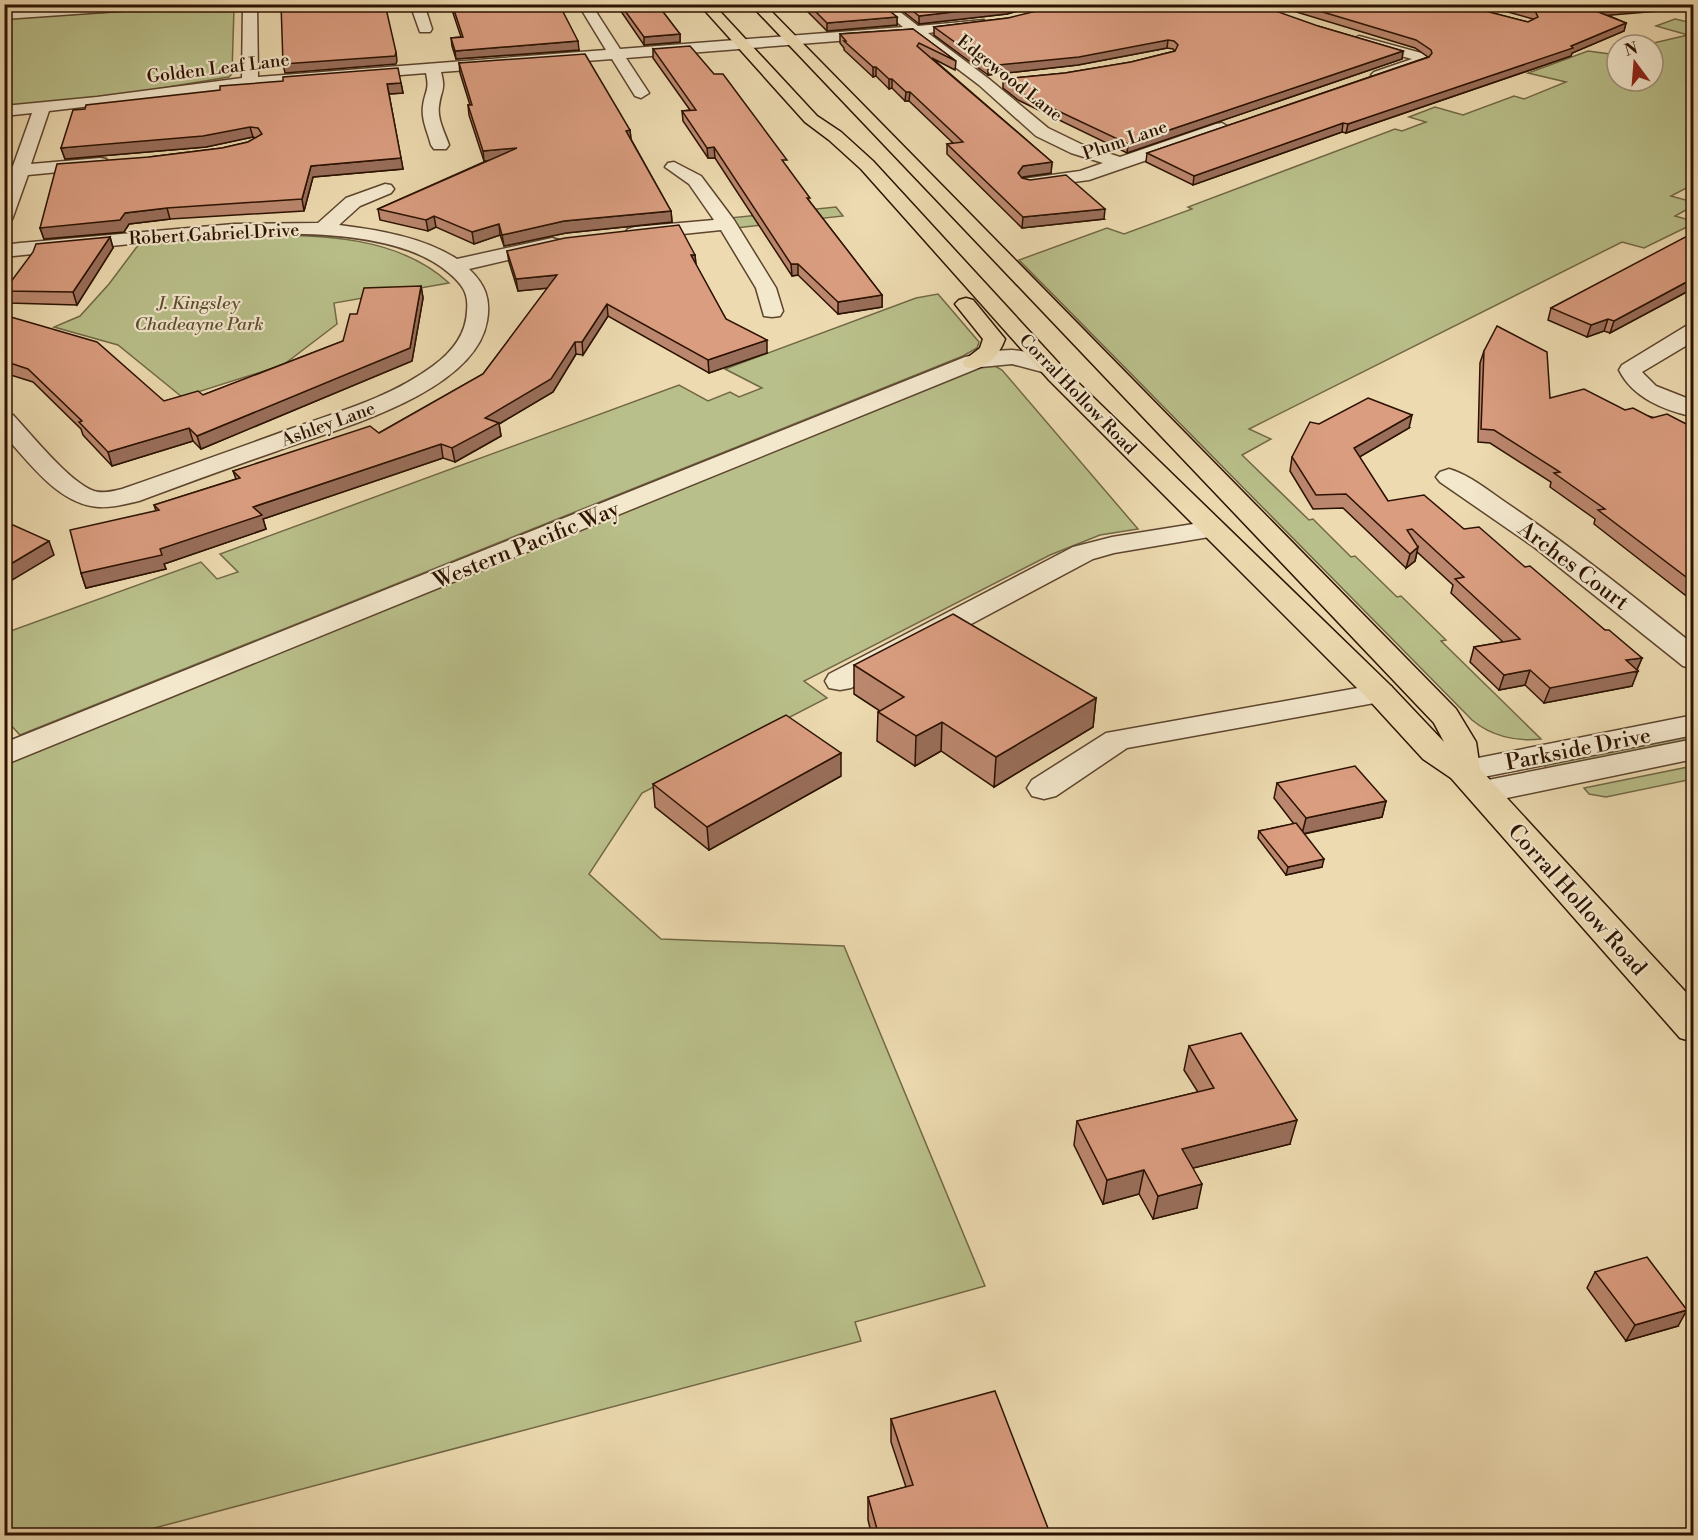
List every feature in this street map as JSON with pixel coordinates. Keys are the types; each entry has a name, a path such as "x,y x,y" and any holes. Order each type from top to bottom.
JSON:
{"main road":[{"name":"Corral Hollow Road","path":"705,4 811,119 836,136 867,165 1050,368 1380,693 1435,752 1473,782 1694,1027"},
{"name":"Corral Hollow Road","path":"756,4 1445,716 1462,742 1473,782"},
{"path":"811,119 830,147 930,263"},
{"path":"953,290 994,339 990,351 973,362"},
{"path":"1089,407 1119,408 1132,405 1140,400"}],"street":[{"path":"4,15 161,4"},
{"path":"249,4 250,82"},
{"path":"417,4 425,28"},
{"path":"584,4 641,93"},
{"name":"Edgewood Lane","path":"881,4 984,82 1042,132 1077,149 1119,163"},
{"name":"Golden Leaf Lane","path":"4,111 250,82 914,30 995,21"},
{"path":"1344,36 1420,57 1418,62 1368,79"},
{"path":"432,68 437,87 431,105 431,115 440,145"},
{"path":"984,82 1008,80"},
{"path":"4,217 13,171 42,108"},
{"name":"Plum Lane","path":"1029,183 1083,176 1243,121"},
{"path":"13,171 117,162"},
{"path":"674,167 695,180 727,224 766,288 772,311"},
{"path":"323,229 353,202 385,189"},
{"path":"620,234 727,224"},
{"name":"Robert Gabriel Drive","path":"4,251 234,229 323,229 357,233 411,245 440,257 454,266"},
{"path":"454,266 566,241"},
{"name":"Ashley Lane","path":"4,420 67,485 88,498 109,500 130,495 384,404 416,389 441,371 465,348 477,325 478,296 466,277 454,266"},
{"path":"1694,331 1638,363 1630,370 1633,379 1653,393 1694,410"},
{"name":"Western Pacific Way","path":"4,755 973,362 1013,357 1034,361 1050,368"},
{"name":"Arches Court","path":"1449,477 1491,503 1587,572 1694,660"},
{"path":"840,681 1083,554 1112,545 1212,529"},
{"path":"1044,788 1117,740 1380,693"},
{"name":"Parkside Drive","path":"1473,782 1694,725"},
{"name":"Parkside Drive","path":"1473,782 1694,749"}],"green space":[{"path":"216,5 234,8 232,74 229,77 119,95 5,106 5,19"},
{"path":"1675,19 1693,23 1694,184 1671,196 1693,202 1693,206 1675,216 1693,221 1693,224 1644,248 1622,242 1249,429 1271,439 1242,455 1309,520 1313,519 1351,557 1355,556 1397,597 1401,596 1446,640 1441,641 1541,739 1513,739 1487,730 1472,720 1019,260 1107,228 1124,234 1192,209 1188,207 1395,129 1402,131 1426,122 1409,117 1435,107 1463,115 1514,96 1524,99 1566,82 1528,73 1588,51 1605,53 1605,93 1665,93 1665,40 1688,35 1656,26"},
{"path":"836,207 843,216 736,228 729,218"},
{"name":"J. Kingsley Chadeayne Park","path":"257,235 333,238 383,247 429,267 449,283 334,303 337,324 283,365 182,397 118,345 54,327 80,316 109,284 139,244"},
{"path":"938,294 979,342 977,348 963,356 20,735 5,719 5,633 201,562 217,579 238,572 220,554 679,385 708,401 730,392 739,397 762,388 725,369 916,298"},
{"path":"993,365 1002,370 1138,529 1100,535 1050,555 804,681 827,698 642,793 589,874 661,939 844,946 985,1286 855,1322 861,1341 128,1535 5,1536 5,762 969,368"},
{"path":"1693,733 1693,742 1550,769 1545,767 1545,764"},
{"path":"1693,766 1693,779 1606,797 1589,794 1584,788"}],"building":[{"path":"281,4 385,4 395,56 283,64"},
{"path":"452,4 559,4 578,41 455,51 451,38 463,37"},
{"path":"620,4 657,4 680,34 644,37"},
{"path":"808,4 881,4 897,17 827,23"},
{"path":"904,4 1013,4 919,16"},
{"path":"1065,4 1256,4 1318,26 1403,51 1128,144 1018,92 1003,79 1065,73 1131,62 1175,51 1178,45 1174,41 1168,40 1079,57 988,66 934,27 1008,18"},
{"path":"1296,4 1458,4 1528,22 1538,17 1535,11 1510,4 1648,4 1591,9 1626,23 1571,46 1573,48 1348,124 1343,123 1194,176 1147,153 1429,57 1432,53 1416,40"},
{"path":"913,29 956,61 919,43 917,46 1052,162 1023,166 1018,173 1022,178 1030,180 1066,175 1105,209 1023,217 947,144 963,142 910,92 906,92 892,79 873,67 844,41 846,41 840,34"},
{"path":"690,46 714,74 723,74 787,160 782,160 810,198 807,198 882,295 838,302 798,264 791,264 714,147 707,148 682,111 696,110 653,49"},
{"path":"585,54 630,130 626,131 671,211 564,221 502,235 499,224 472,232 434,216 426,220 378,209 517,148 483,151 468,105 472,105 459,63"},
{"path":"398,68 401,83 387,84 401,158 311,166 302,199 167,208 125,213 120,220 40,228 57,164 149,157 222,148 248,142 262,134 258,128 250,127 203,136 61,148 73,110 85,109 86,105 220,90 220,86 283,81 283,77"},
{"path":"679,225 695,255 691,255 726,319 767,340 708,360 607,304 582,342 575,342 551,379 485,418 499,423 452,448 441,444 253,507 262,515 160,549 162,555 81,573 70,530 159,510 154,505 240,478 233,471 370,426 379,433 483,374 557,275 516,279 507,251 565,238"},
{"path":"1691,234 1694,235 1694,278 1614,321 1608,319 1591,325 1551,308"},
{"path":"110,237 73,292 4,291 33,252 36,244"},
{"path":"421,286 410,348 197,436 189,428 108,452 79,422 82,421 28,369 4,361 4,315 97,342 164,401 198,391 203,395 343,341 350,314 357,314 364,288"},
{"path":"1497,326 1547,352 1550,398 1584,389 1625,410 1633,408 1652,418 1667,414 1694,428 1694,515 1689,516 1694,519 1694,583 1598,510 1605,509 1554,473 1560,472 1494,430 1481,429 1484,351"},
{"path":"1368,398 1412,415 1354,448 1388,501 1424,495 1464,529 1479,527 1525,567 1530,566 1605,630 1609,630 1642,658 1626,660 1638,671 1550,688 1530,670 1504,675 1474,647 1520,639 1455,579 1464,577 1412,529 1407,530 1418,547 1410,554 1346,494 1316,495 1292,457 1310,422 1319,424"},
{"path":"4,521 49,541 4,568"},
{"path":"953,614 1096,698 996,757 942,722 916,736 878,712 904,697 854,665"},
{"path":"786,715 841,753 707,827 653,784"},
{"path":"1355,766 1386,801 1306,818 1277,783"},
{"path":"1296,823 1324,859 1288,867 1259,831"},
{"path":"1241,1033 1297,1120 1182,1149 1202,1184 1158,1196 1144,1170 1107,1180 1077,1121 1214,1088 1189,1046"},
{"path":"1647,1257 1687,1310 1635,1325 1595,1272"},
{"path":"995,1391 1051,1536 879,1536 868,1497 913,1485 891,1419"}]}
